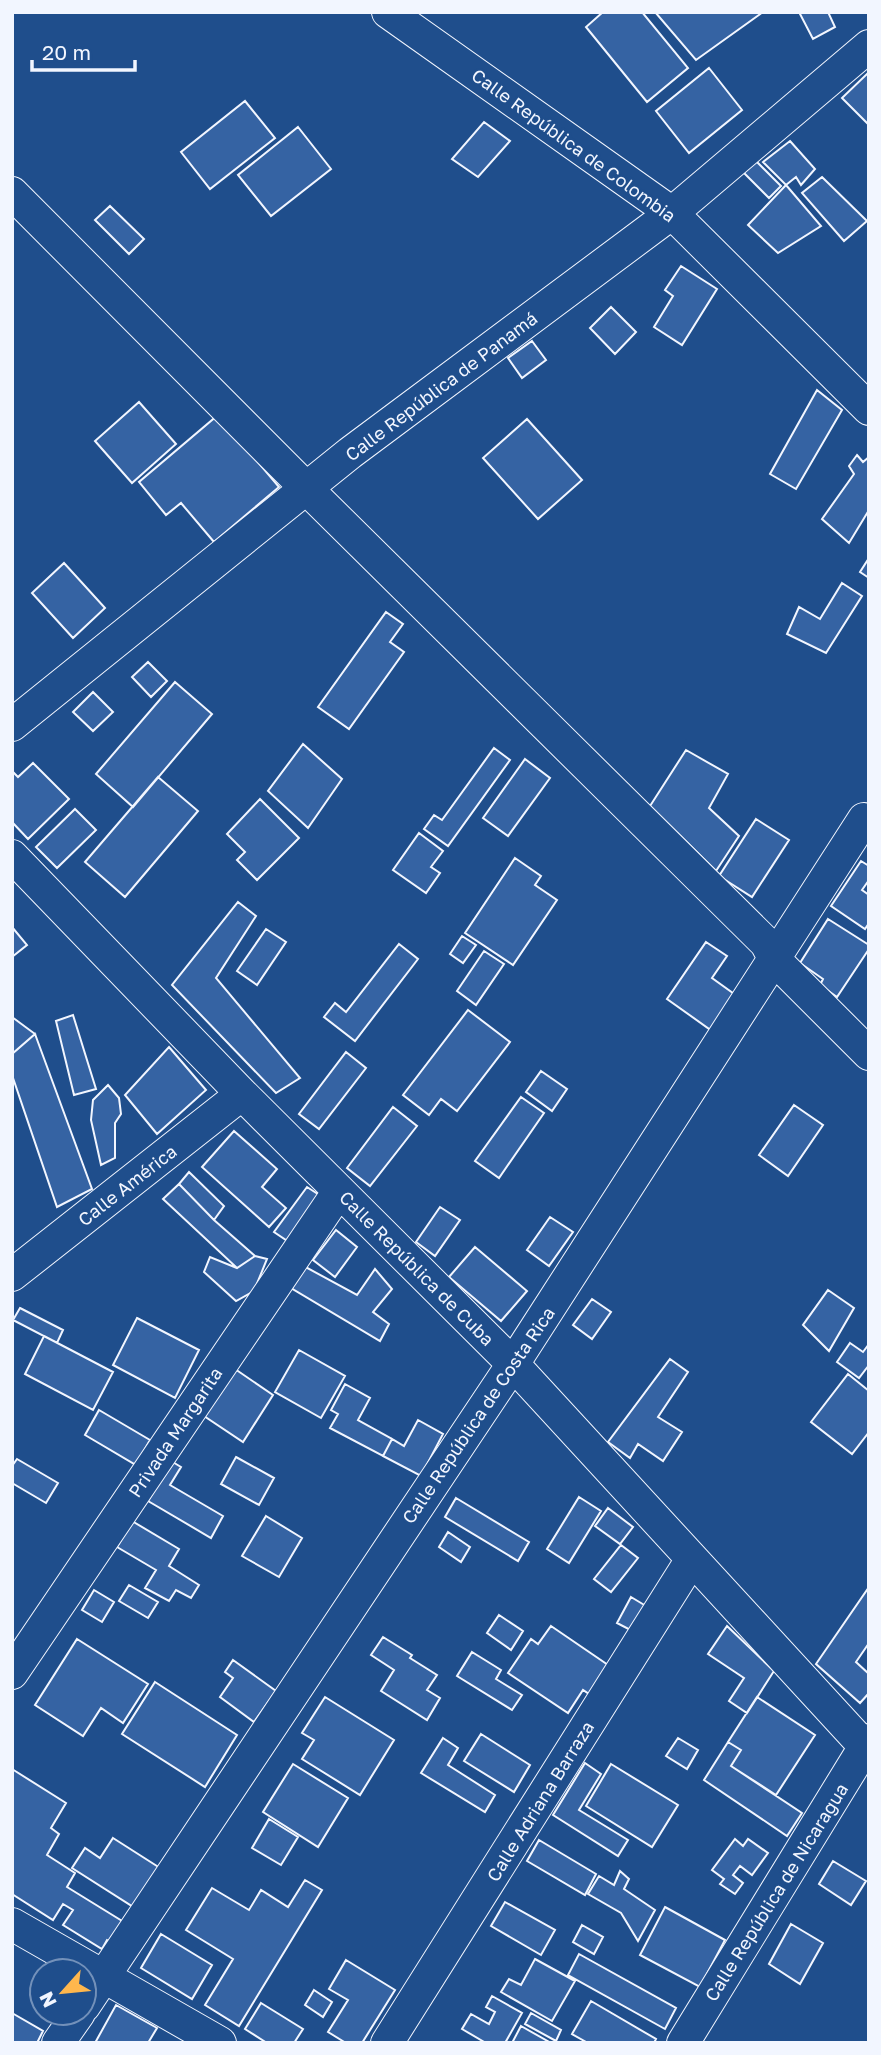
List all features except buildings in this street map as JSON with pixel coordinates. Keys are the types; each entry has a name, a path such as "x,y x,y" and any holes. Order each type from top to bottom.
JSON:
{"street":[{"name":"Calle República de Colombia","path":"388,12 672,213 869,409"},
{"name":"Calle República de Panamá","path":"12,725 350,453 672,213 869,46"},
{"path":"12,193 766,943 775,960 869,1054"},
{"name":"Calle República de Costa Rica","path":"98,1986 513,1364 864,819"},
{"name":"Calle República de Cuba","path":"12,856 243,1094 513,1364 867,1746"},
{"name":"Calle América","path":"12,1275 243,1094"},
{"name":"Privada Margarita","path":"12,1673 339,1191"},
{"name":"Calle Adriana Barraza","path":"387,2043 692,1559"},
{"name":"Calle República de Nicaragua","path":"683,2043 867,1746"},
{"path":"12,1924 220,2043"},
{"path":"58,2043 69,2027"}]}
